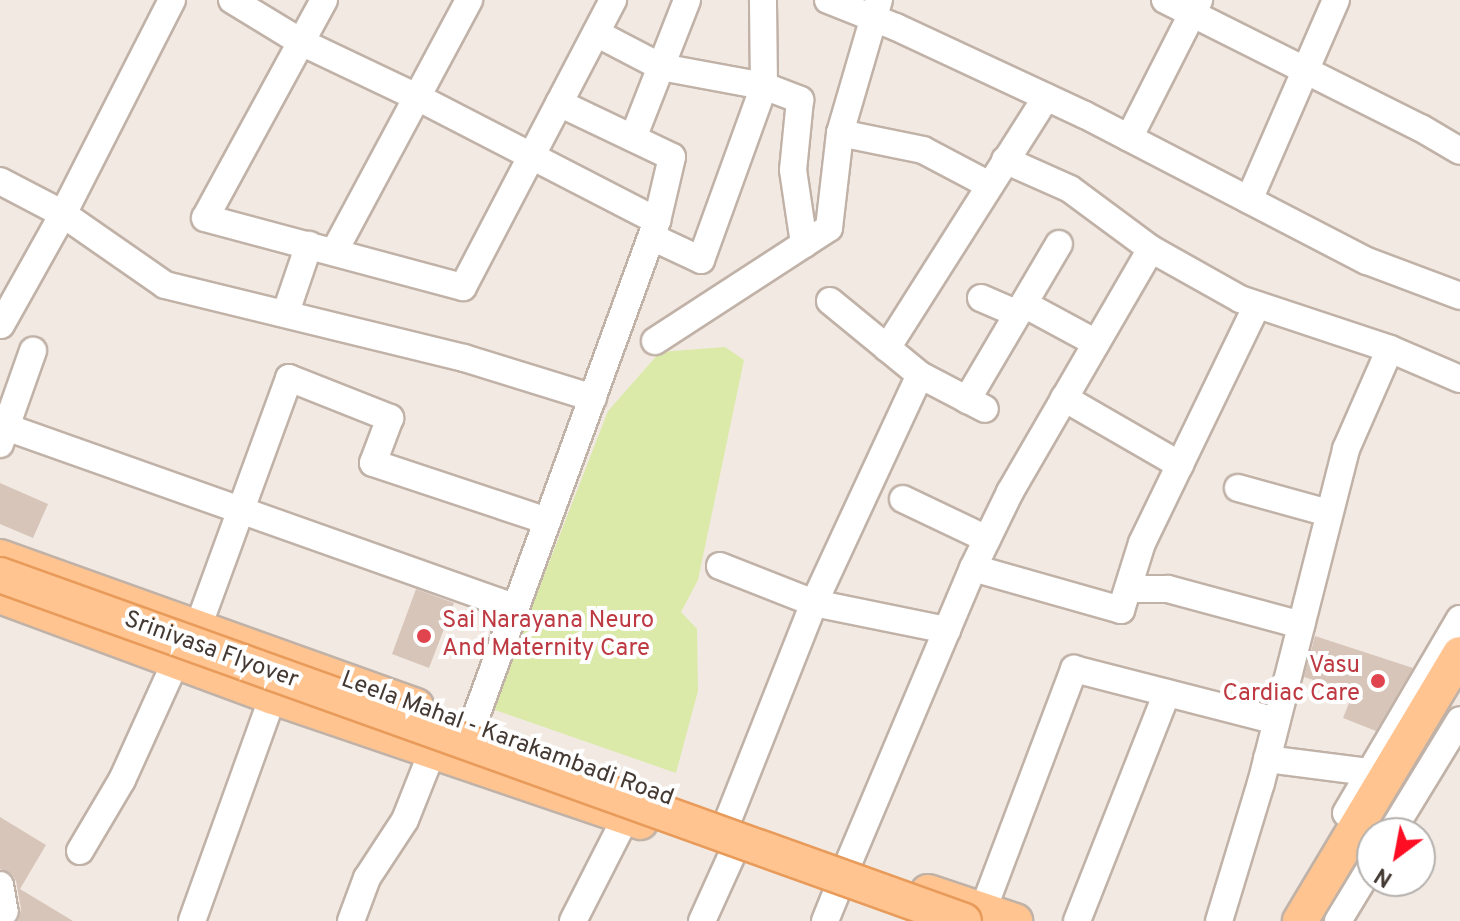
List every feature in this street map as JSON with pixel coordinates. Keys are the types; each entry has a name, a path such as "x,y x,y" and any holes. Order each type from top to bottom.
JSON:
{"main road":[{"name":"Leela Mahal - Karakambadi Road","path":"0,557 728,820 837,892 987,917"},
{"name":"Srinivasa Flyover","path":"0,575 987,917"},
{"name":"Leela Mahal - Karakambadi Road","path":"0,596 273,697 924,921"},
{"path":"1300,921 1460,654"},
{"path":"1384,817 1460,691"},
{"path":"1321,921 1356,863"}],"street":[{"path":"1,325 63,214 172,0"},
{"path":"232,0 301,42 417,97 532,157 656,229 701,260 764,86 763,0"},
{"path":"324,0 205,218 463,287 613,0"},
{"path":"286,312 417,97 469,0"},
{"path":"633,138 687,0"},
{"path":"828,0 876,9 1367,261 1460,296"},
{"path":"1165,0 1196,7 1306,71 1460,151"},
{"path":"1249,200 1336,0"},
{"path":"1129,138 1196,7"},
{"path":"655,341 829,228 840,133 876,9"},
{"path":"596,33 661,67 764,86 800,100 793,170 804,244"},
{"path":"887,348 1046,97"},
{"path":"472,727 656,229 672,157 559,103"},
{"path":"840,133 923,150 989,185"},
{"path":"1005,160 1070,189 1151,249 1240,299 1390,349 1460,379"},
{"path":"0,181 63,214 165,285 286,312 464,358 593,398"},
{"path":"830,301 920,375 976,404 1021,309 1059,244"},
{"path":"837,892 987,539 1151,249"},
{"path":"981,298 1021,309 1096,343"},
{"path":"973,568 1121,610 1142,543 1257,305"},
{"path":"1219,921 1267,759 1346,449 1390,349"},
{"path":"33,351 3,436 242,510 514,607"},
{"path":"728,820 814,603 920,375"},
{"path":"198,627 289,378 390,418 373,463 547,521"},
{"path":"1064,398 1180,465"},
{"path":"1238,488 1329,513"},
{"path":"903,499 987,539"},
{"path":"720,566 814,603 947,630"},
{"path":"1128,589 1168,589 1301,625"},
{"path":"1286,921 1369,772 1460,619"},
{"path":"192,921 286,659"},
{"path":"80,851 122,780 176,661"},
{"path":"987,917 1074,669 1276,721"},
{"path":"1077,921 1167,693"},
{"path":"1401,817 1460,720"},
{"path":"351,921 367,878 405,820 432,752"},
{"path":"1267,759 1369,772"},
{"path":"573,921 626,817"},
{"path":"702,921 732,855"},
{"path":"0,885 5,912 0,909"},
{"path":"1338,921 1356,891"}],"green space":[{"path":"725,347 744,360 698,580 681,612 697,629 698,691 676,773 492,709 608,411 660,352"}],"building":[{"path":"0,483 48,504 33,538 0,524"},
{"path":"416,589 454,603 429,668 392,654"},
{"path":"1315,636 1413,668 1376,731 1343,718 1353,693 1304,677"},
{"path":"0,817 46,845 20,889 73,921 18,921 21,909 16,881 12,874 0,869"}],"place":[{"name":"Sai Narayana Neuro And Maternity Care","path":"424,636"},
{"name":"Vasu Cardiac Care","path":"1378,681"}]}
